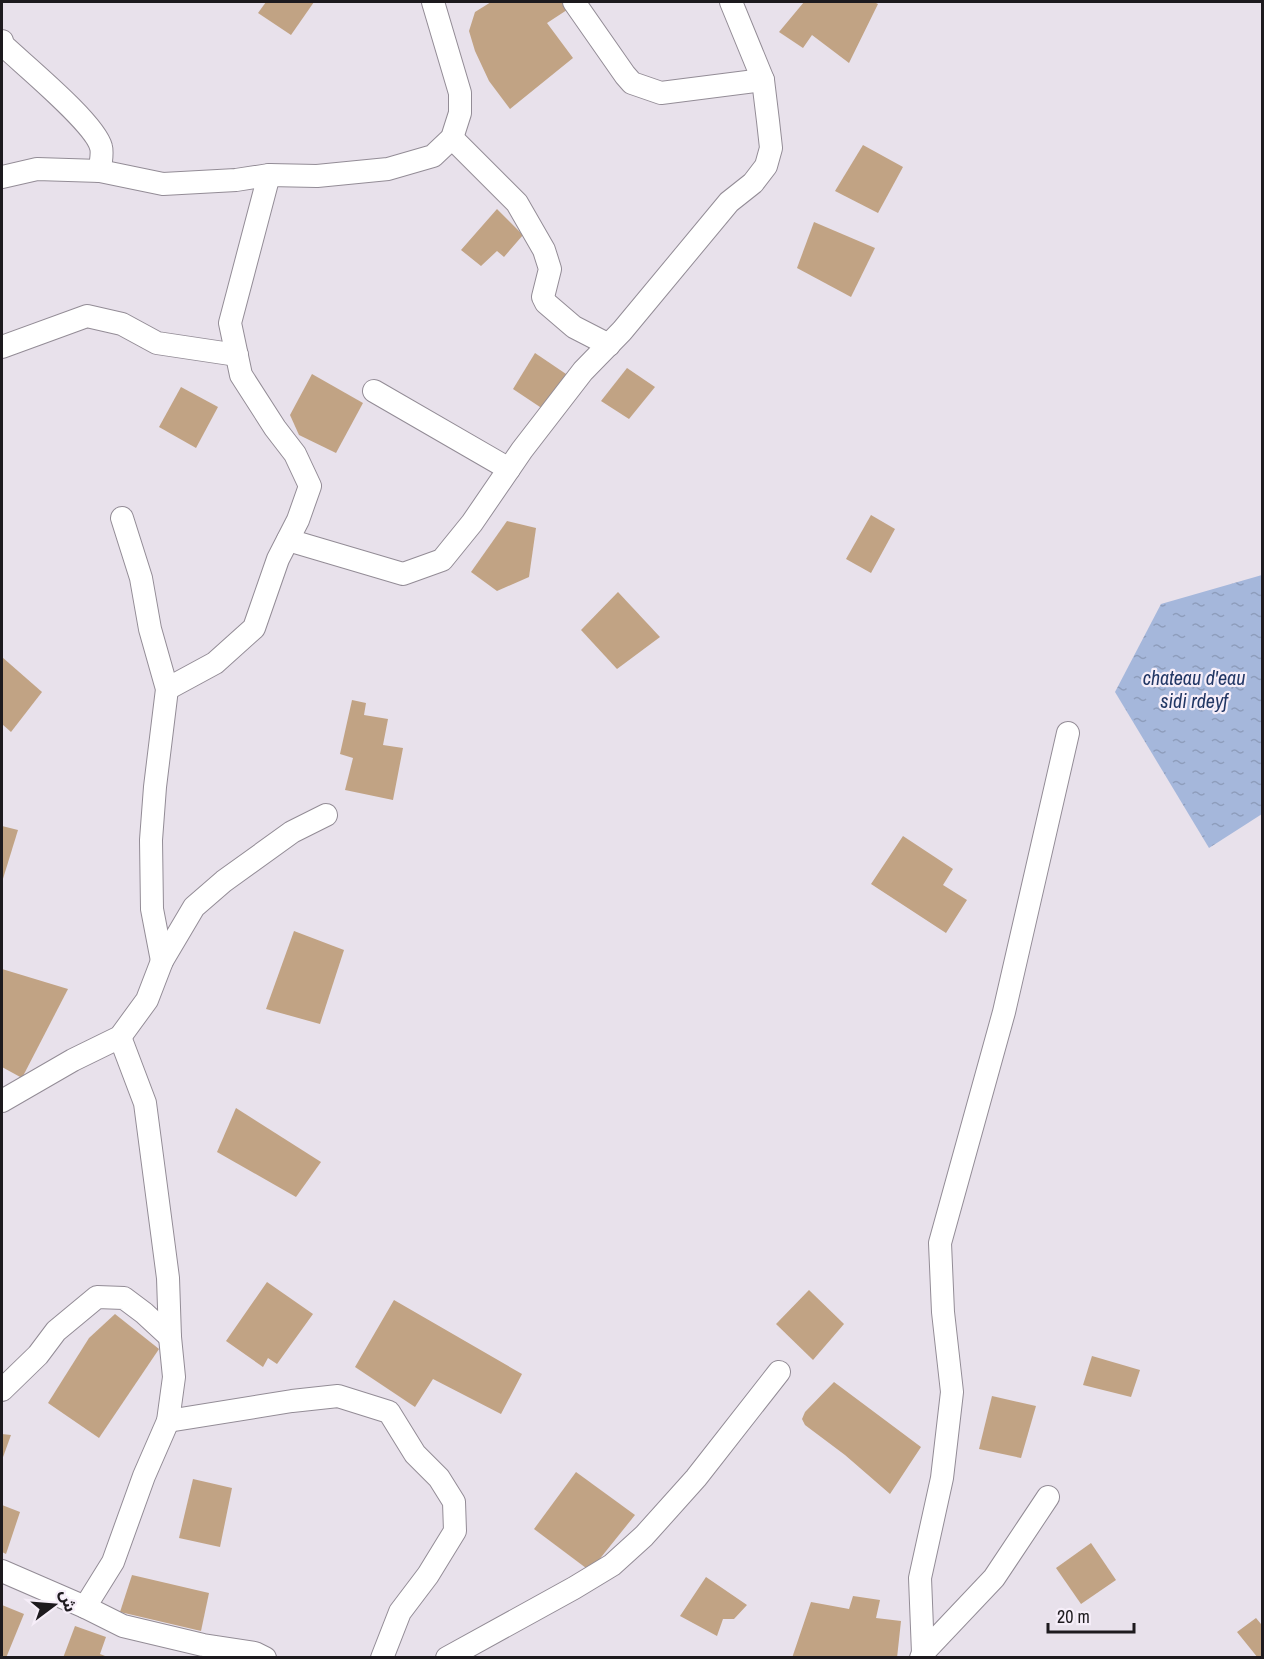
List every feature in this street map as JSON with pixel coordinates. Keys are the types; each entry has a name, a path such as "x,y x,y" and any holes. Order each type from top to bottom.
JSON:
{"street":[{"path":"2,177 37,169 100,171 163,184 236,180 270,175 317,176 388,169 433,156 452,138 460,113 460,93 433,2"},
{"path":"574,2 632,83 661,93 763,80"},
{"path":"288,540 403,574 442,560 472,524 509,469 583,371 609,345 729,202 753,183 766,166 771,148 763,80 731,2"},
{"path":"2,41 3,45 69,106 95,136 102,148 100,171"},
{"path":"452,138 517,203 544,250 550,269 543,297 546,303 574,327 609,345"},
{"path":"167,688 215,663 255,628 278,559 298,520 310,486 295,454 275,428 241,375 230,323 270,175"},
{"path":"2,347 87,316 122,324 157,343 237,355"},
{"path":"375,391 509,469"},
{"path":"122,518 141,578 150,629 167,688 154,787 151,840 152,909 162,961"},
{"path":"922,1655 920,1578 942,1479 952,1392 943,1312 940,1243 1005,1012 1068,732"},
{"path":"2,1101 73,1060 120,1037 147,1000 162,961 194,907 224,881 292,832 326,815"},
{"path":"85,1607 113,1562 144,1476 168,1421 174,1377 168,1278 145,1103 120,1037"},
{"path":"2,1390 38,1354 56,1331 97,1297 124,1298 170,1337"},
{"path":"447,1658 574,1588 612,1564 644,1536 696,1478 779,1372"},
{"path":"168,1421 338,1396 389,1412 416,1454 439,1478 454,1502 455,1531 428,1575 400,1612 382,1658"},
{"path":"922,1655 994,1578 1048,1497"},
{"path":"2,1571 123,1626 203,1645 255,1653 265,1658"}],"water":[{"name":"chateau d'eau sidi rdeyf","path":"1262,575 1262,814 1209,848 1115,692 1161,604"}],"building":[{"path":"266,2 314,2 291,35 258,13"},
{"path":"491,2 565,2 570,8 547,23 573,58 510,109 489,81 475,51 469,31 475,12"},
{"path":"804,2 874,2 878,4 849,63 812,35 803,48 779,32"},
{"path":"863,145 903,167 878,213 835,191"},
{"path":"497,209 523,235 504,257 497,251 481,266 461,250"},
{"path":"814,222 875,248 851,297 797,268"},
{"path":"535,353 569,376 546,411 513,389"},
{"path":"627,368 655,387 629,419 601,401"},
{"path":"312,374 363,403 336,453 299,435 290,415"},
{"path":"181,387 218,407 196,448 159,427"},
{"path":"871,515 895,529 871,573 846,559"},
{"path":"507,521 536,528 529,577 497,591 471,572"},
{"path":"618,592 660,637 617,669 581,630"},
{"path":"2,657 42,692 11,732 2,724"},
{"path":"352,700 366,703 364,715 388,719 383,745 403,748 393,800 345,790 353,758 340,754"},
{"path":"2,826 18,830 2,882"},
{"path":"903,836 953,869 943,885 967,900 946,933 871,884"},
{"path":"294,931 344,950 320,1024 266,1009"},
{"path":"2,969 68,989 22,1078 2,1067"},
{"path":"236,1108 321,1162 296,1197 217,1152"},
{"path":"267,1282 313,1314 277,1364 268,1358 263,1367 226,1341"},
{"path":"809,1290 844,1324 813,1360 776,1324"},
{"path":"394,1300 522,1374 501,1414 433,1379 415,1407 355,1367"},
{"path":"115,1314 159,1349 99,1438 48,1403 89,1338"},
{"path":"1092,1356 1140,1370 1131,1397 1083,1385"},
{"path":"834,1382 921,1447 890,1494 845,1455 805,1425 802,1419 805,1412"},
{"path":"992,1396 1036,1406 1021,1458 979,1449"},
{"path":"2,1434 11,1435 2,1460"},
{"path":"576,1472 635,1515 590,1571 534,1529"},
{"path":"193,1479 232,1488 220,1547 179,1538"},
{"path":"2,1505 20,1512 6,1554 2,1552"},
{"path":"1091,1543 1116,1580 1081,1604 1056,1568"},
{"path":"132,1575 209,1593 201,1631 120,1612"},
{"path":"706,1577 747,1605 734,1619 723,1619 717,1636 680,1616"},
{"path":"853,1596 880,1600 876,1618 901,1621 897,1658 792,1658 811,1602 849,1609"},
{"path":"2,1605 24,1614 6,1658 2,1658"},
{"path":"1256,1618 1262,1623 1262,1658 1258,1658 1237,1632"},
{"path":"75,1626 106,1637 100,1654 110,1658 63,1658"}]}
